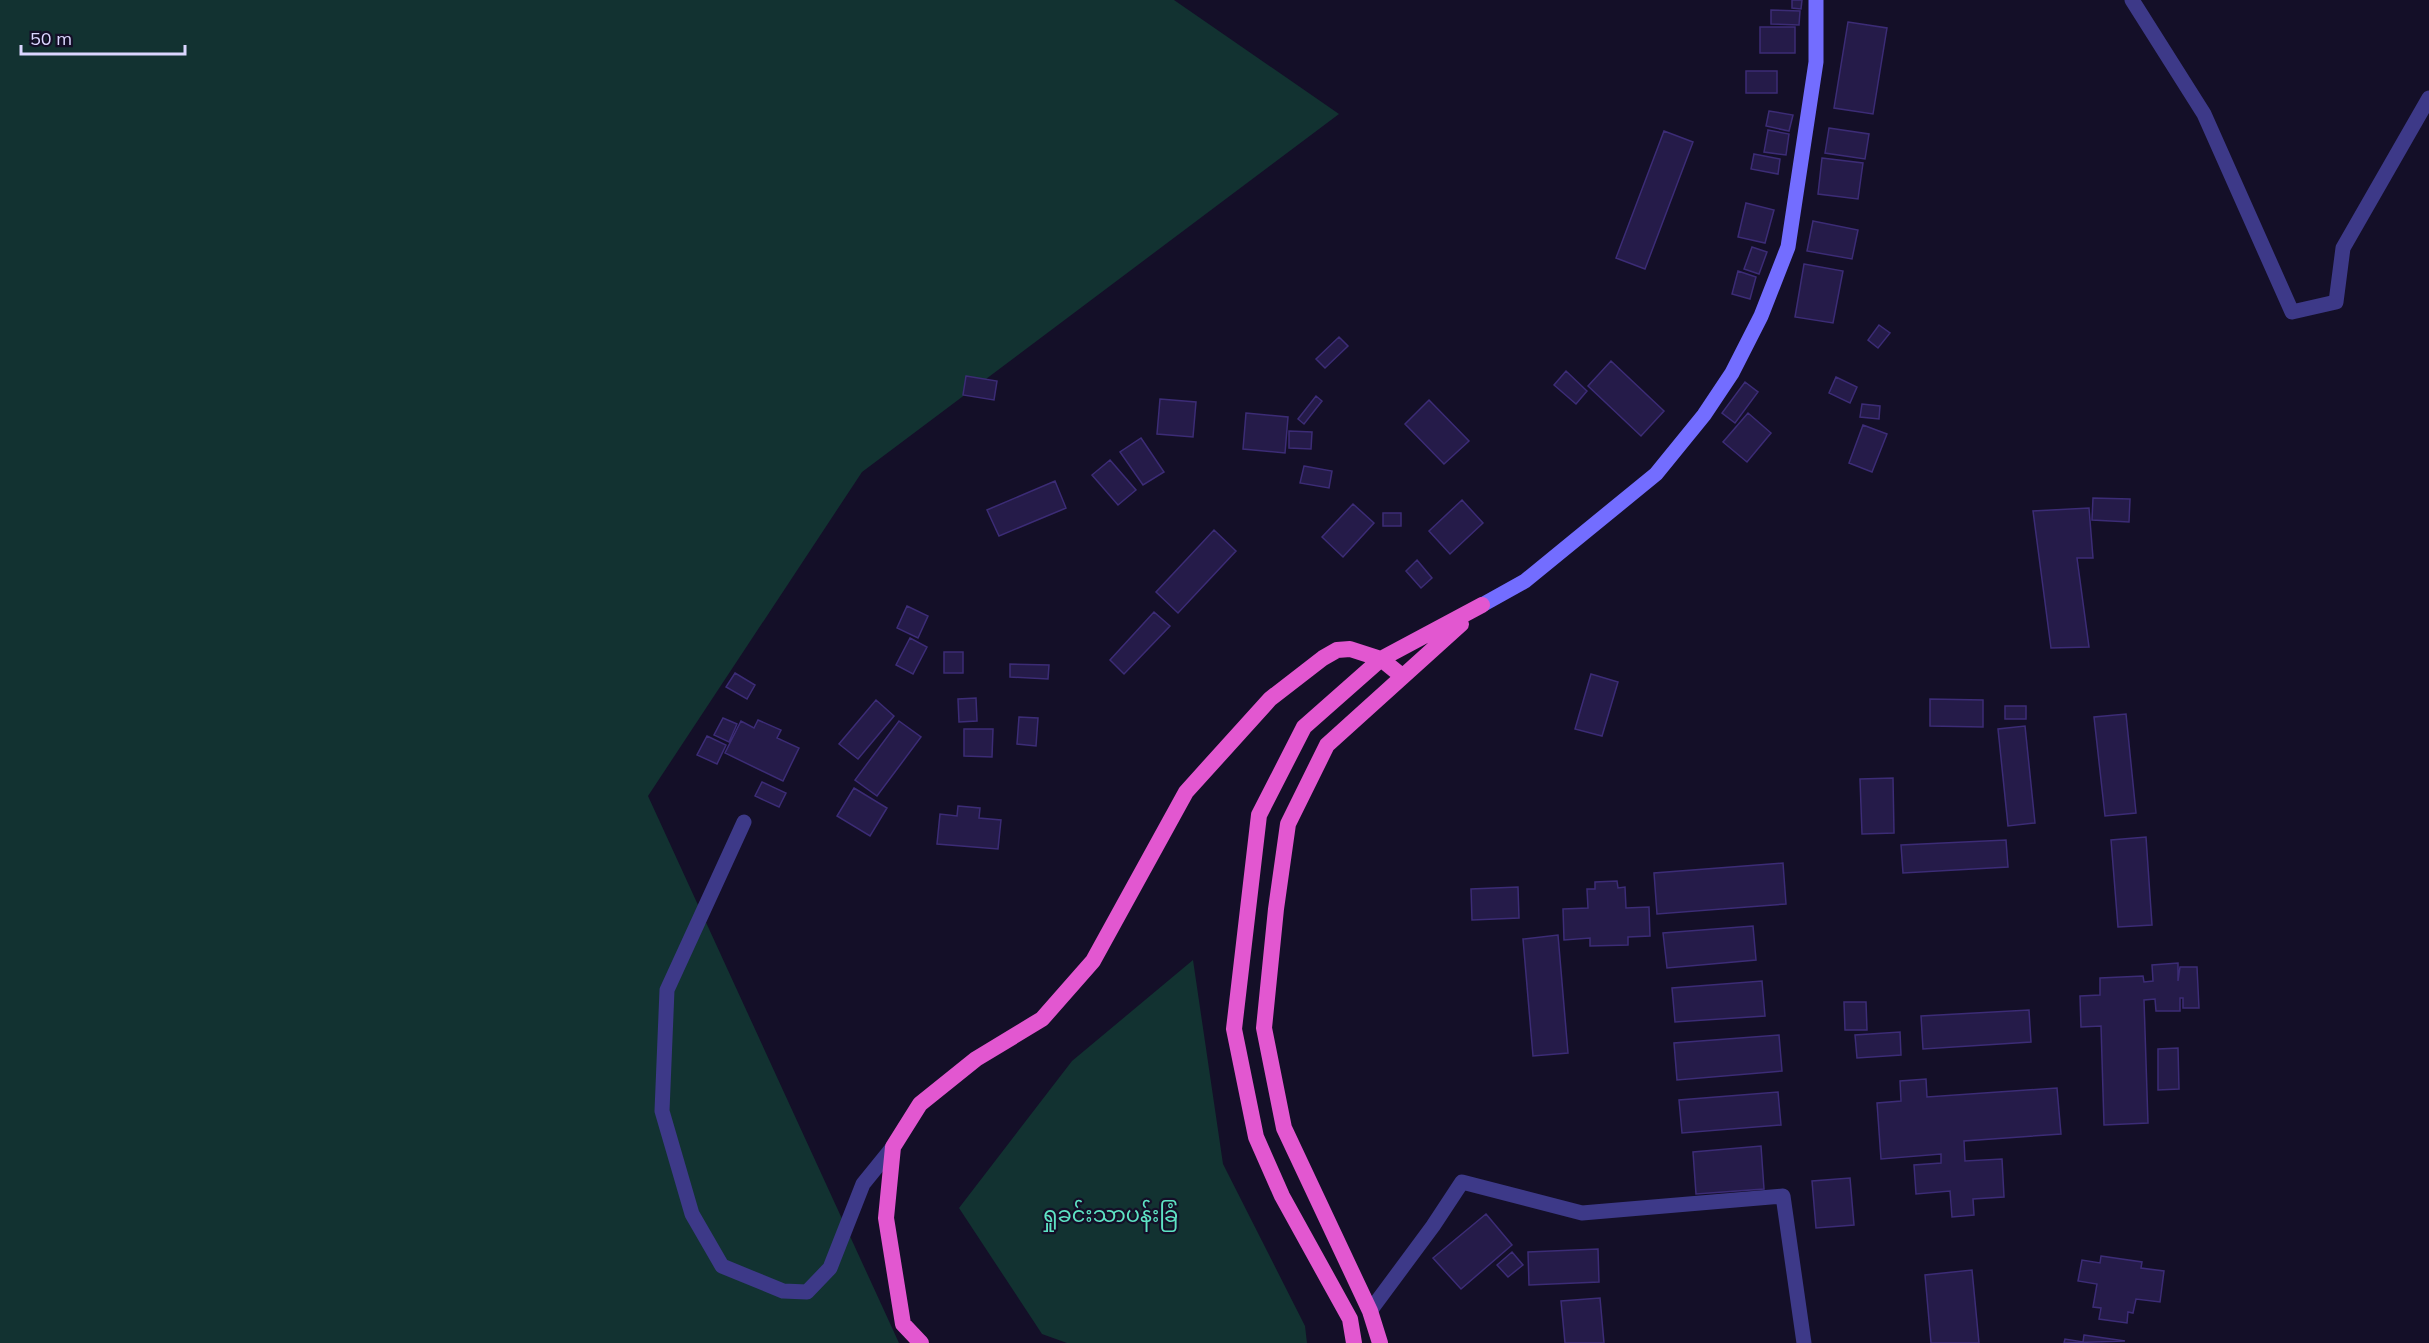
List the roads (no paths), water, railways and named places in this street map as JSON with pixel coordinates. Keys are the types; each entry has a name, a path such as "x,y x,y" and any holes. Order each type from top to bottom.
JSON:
{"highway":[{"path":"1354,1343 1350,1320 1282,1196 1256,1137 1234,1029 1259,815 1304,727 1380,659 1482,605"},
{"path":"1380,1343 1370,1311 1284,1128 1264,1028 1288,824 1327,745 1482,605"},
{"path":"921,1343 903,1324 886,1218 893,1147 920,1104 976,1059 1042,1019 1093,961 1186,792 1270,699 1323,658 1337,650 1350,649 1380,659 1402,676"}],"main road":[{"path":"1482,605 1525,581 1656,474 1704,416 1732,373 1761,316 1788,247 1816,62 1816,0"}],"street":[{"path":"2132,0 2204,114 2292,312 2336,302 2343,248 2429,98"},
{"path":"744,822 667,990 663,1111 692,1214 722,1266 783,1291 807,1292 830,1268 863,1184 893,1147"},
{"path":"1370,1311 1433,1226 1462,1182 1582,1213 1784,1196 1804,1343"}],"park label":[{"name":"ရှုခင်းသာပန်းခြံ","path":"1110,1214"}]}
